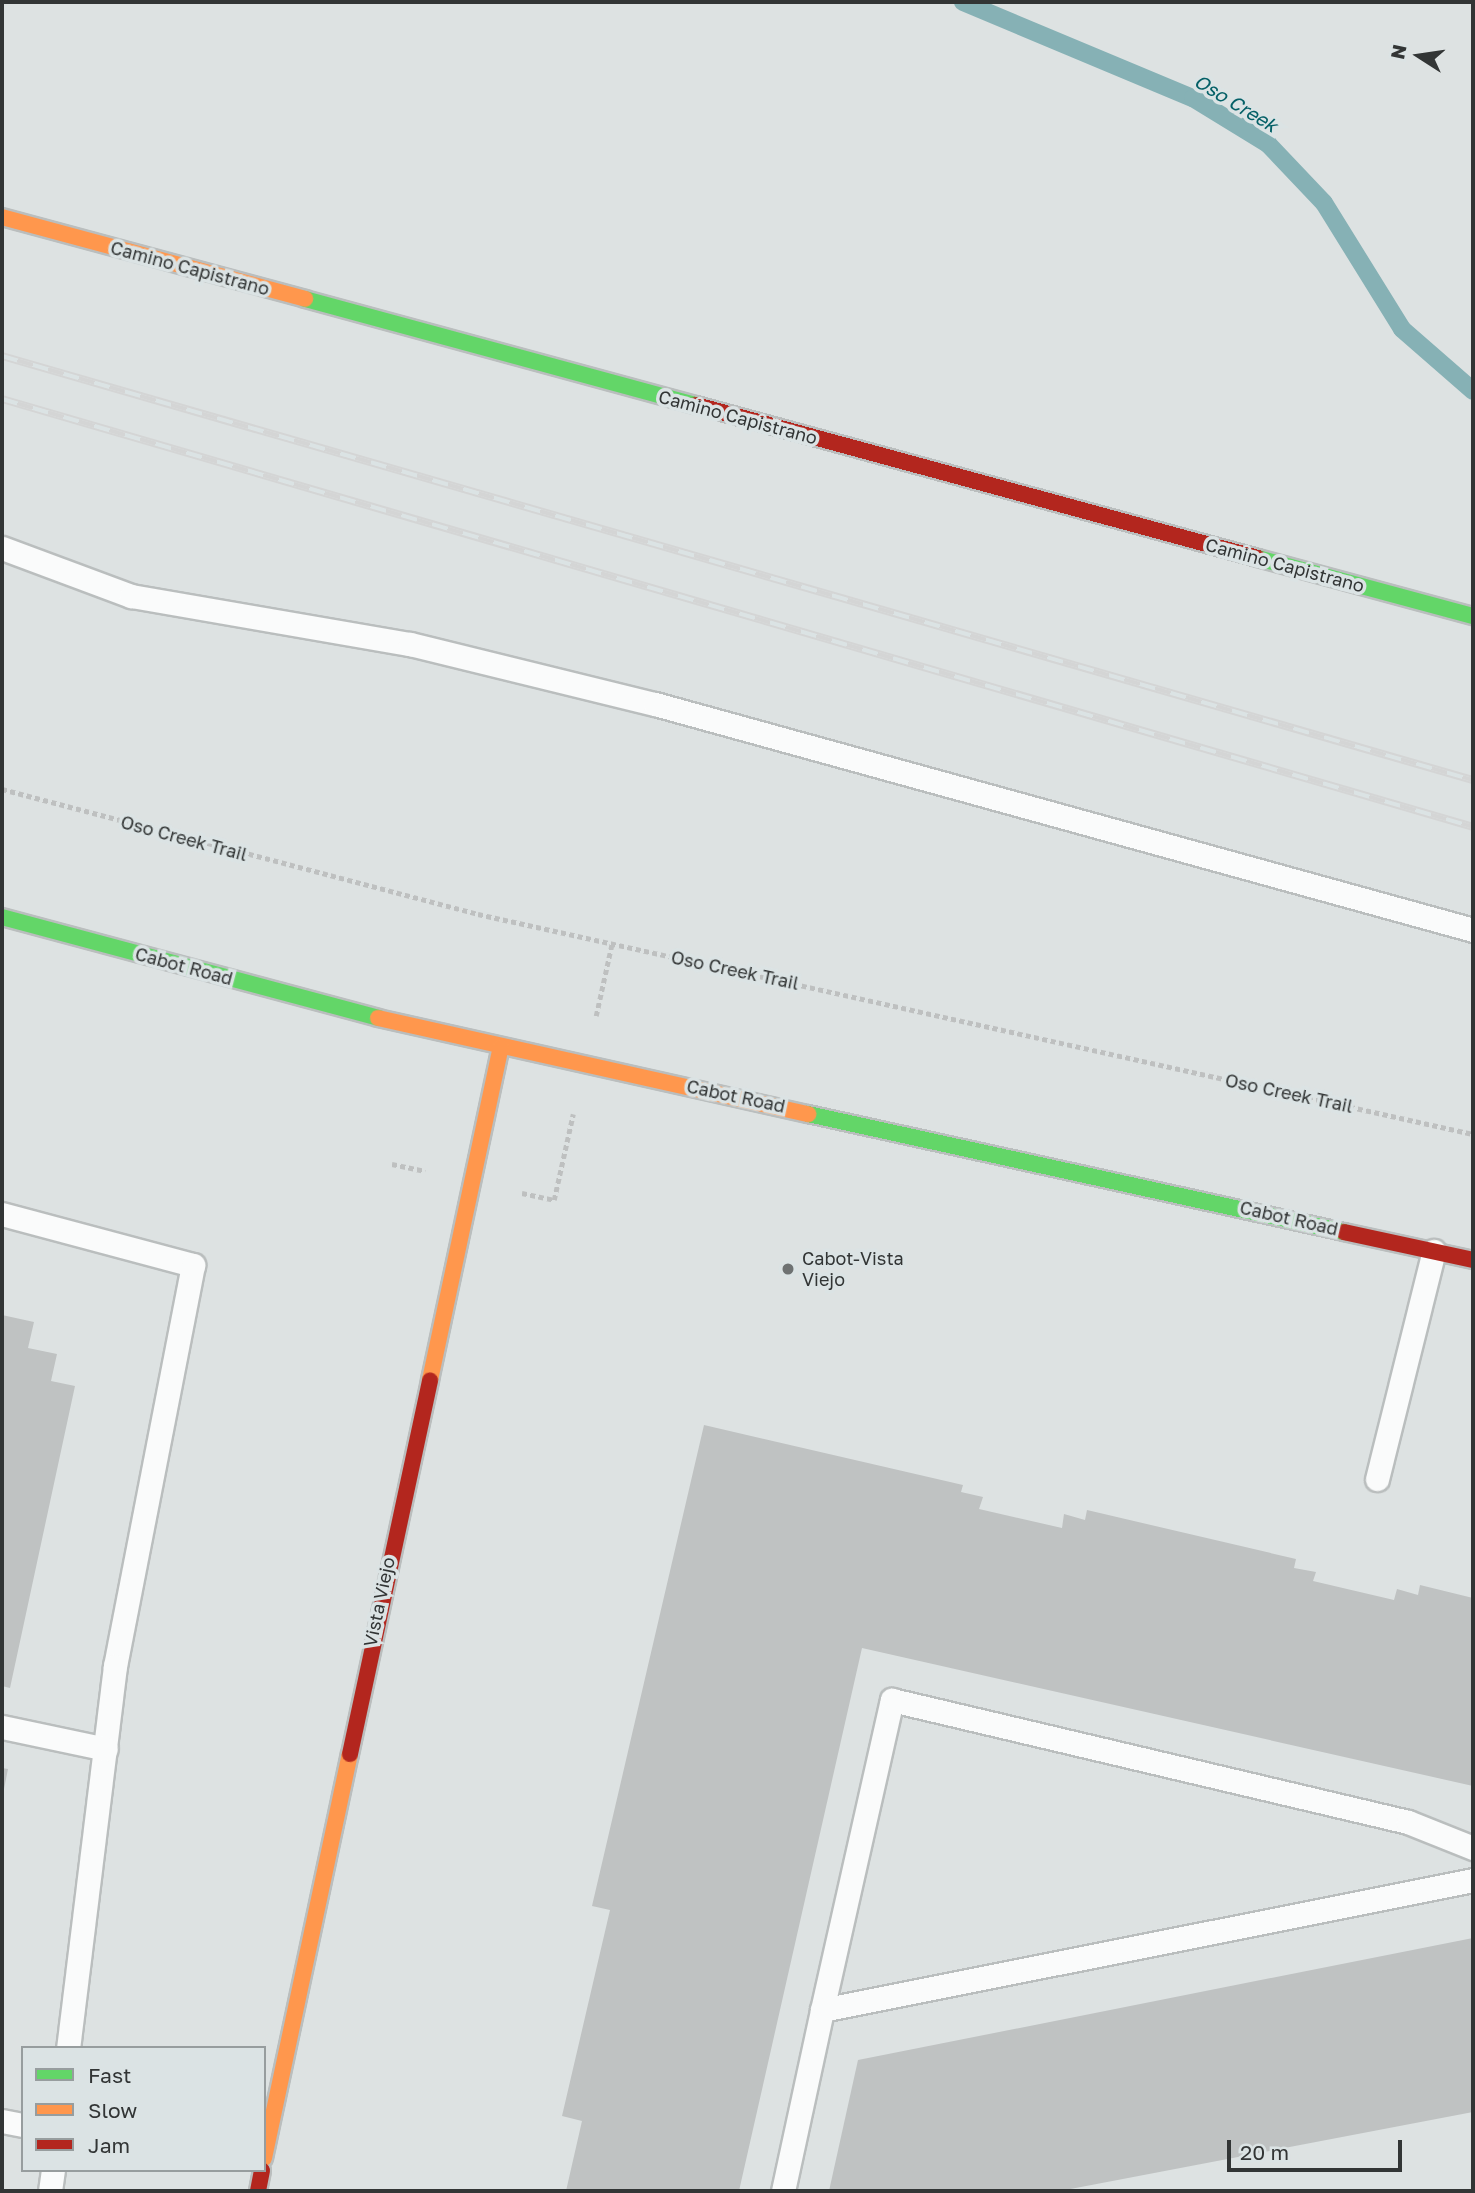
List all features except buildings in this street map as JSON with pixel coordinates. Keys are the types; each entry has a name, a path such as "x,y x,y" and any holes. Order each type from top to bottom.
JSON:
{"street":[{"name":"Camino Capistrano","path":"2,217 1473,616"},
{"name":"Cabot Road","path":"2,917 501,1047 1473,1260"},
{"name":"Vista Viejo","path":"266,2149 501,1047"},
{"path":"258,2191 262,2172"}],"lane":[{"path":"2,548 131,596 410,644 642,701 1473,930"},
{"path":"2,1214 193,1265 116,1666 68,2046"},
{"path":"1377,1479 1434,1251"},
{"path":"783,2191 892,1700 1408,1822 1473,1848"},
{"path":"2,1727 106,1749"},
{"path":"822,2010 1473,1880"},
{"path":"2,2121 21,2125"},
{"path":"50,2191 53,2172"}],"path":[{"name":"Oso Creek Trail","path":"2,789 478,914 1473,1133"}],"waterway":[{"name":"Oso Creek","path":"963,2 1193,98 1268,144 1324,203 1402,329 1473,391"}],"railway":[{"path":"2,356 1473,780"},
{"path":"2,399 1473,827"}],"traffic: fast":[{"path":"305,299 696,405"},
{"path":"1258,558 1473,616"},
{"path":"2,917 378,1018"},
{"path":"808,1114 1344,1232"}],"traffic: slow":[{"path":"2,217 305,299"},
{"path":"378,1018 808,1114"},
{"path":"430,1380 501,1047"},
{"path":"266,2149 350,1754"}],"traffic: jam":[{"path":"696,405 1258,558"},
{"path":"1344,1232 1473,1260"},
{"path":"350,1754 430,1380"},
{"path":"258,2191 262,2172"}],"place":[{"name":"Cabot-Vista Viejo","path":"788,1269"}]}
